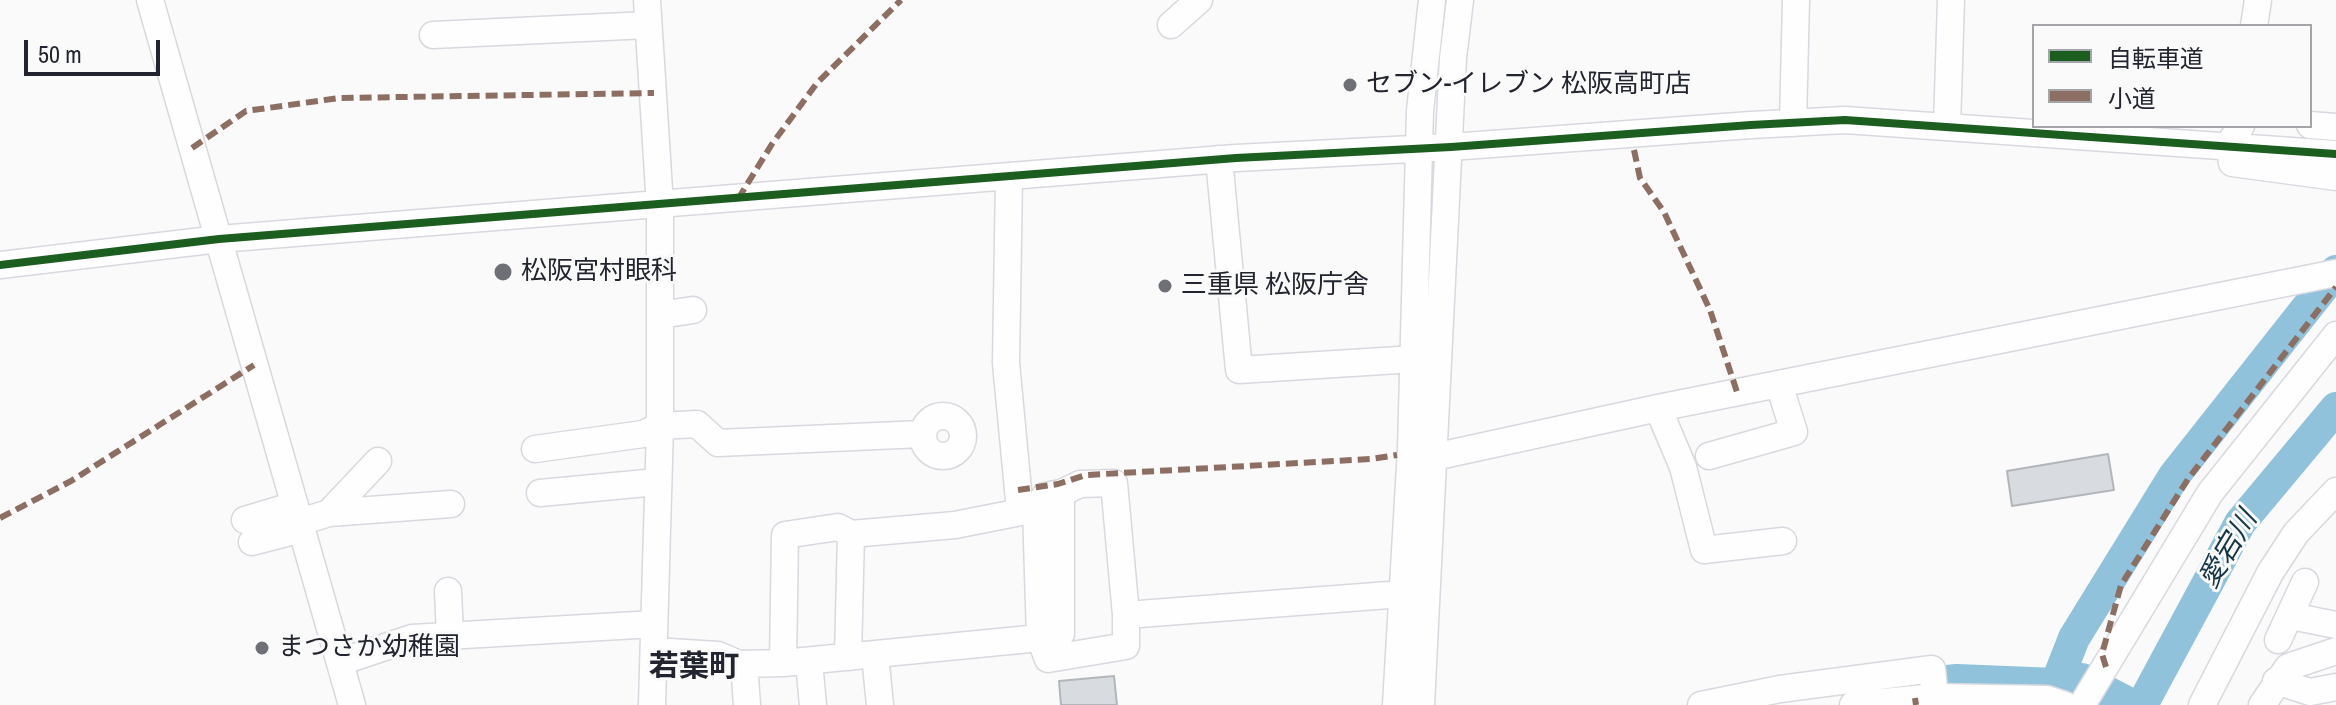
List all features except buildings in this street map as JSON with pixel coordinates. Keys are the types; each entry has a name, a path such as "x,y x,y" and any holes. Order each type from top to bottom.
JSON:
{"street":[{"path":"150,0 352,705"},
{"path":"1171,25 1199,0"},
{"path":"1396,705 1415,359 1422,148 1420,111 1432,0"},
{"path":"1421,705 1453,58 1460,0"},
{"path":"1793,123 1796,0"},
{"path":"1947,126 1951,0"},
{"path":"2254,24 2258,0"},
{"path":"433,35 648,12 660,206 660,426 652,705"},
{"path":"0,265 219,239 1219,159 1451,147 1845,120 2235,135 2336,154"},
{"path":"2312,125 2336,127"},
{"path":"2235,135 2232,163 2336,177"},
{"path":"1219,159 1239,370 1415,359"},
{"path":"813,705 796,663 785,535 838,527 851,534 955,525 1028,510 1045,496 1080,484 1114,483 1126,646 1048,659 1040,638 1028,510 1006,363 1009,177"},
{"path":"1434,457 1658,408 2330,274"},
{"path":"660,315 693,310"},
{"path":"1701,705 1767,696 1857,694 2078,702 2106,668 2210,493 2336,335"},
{"path":"1709,456 1794,432 1779,384"},
{"path":"1658,408 1683,467 1704,550 1783,541"},
{"path":"535,449 643,434 660,426 697,424 718,443 922,434"},
{"path":"329,513 378,461"},
{"path":"540,493 657,482"},
{"path":"2202,705 2270,573 2296,533 2336,491"},
{"path":"654,651 718,655 739,664 796,663 1061,634 1061,493"},
{"path":"249,531 329,513 451,504"},
{"path":"848,657 851,534"},
{"path":"2278,640 2305,582"},
{"path":"448,591 450,636"},
{"path":"1126,615 1402,594"},
{"path":"2291,616 2336,625"},
{"path":"340,662 412,638 654,624"},
{"path":"2262,705 2288,667 2336,651"},
{"path":"875,655 880,705"},
{"path":"739,664 745,677 747,705"},
{"path":"1857,694 1932,669 1935,696"},
{"path":"2276,681 2310,692 2336,687"}],"waterway":[{"path":"2056,684 2074,638 2174,476 2336,271"},
{"name":"愛宕川","path":"2142,705 2240,523 2336,408"},
{"path":"1874,688 1957,680 2056,684 2082,679 2132,705"}],"marked path":[{"path":"738,199 772,144 817,83 901,0"},
{"path":"192,148 246,111 339,98 654,93"},
{"path":"1634,150 1640,178 1664,212 1710,310 1737,392"},
{"path":"2106,667 2102,654 2121,585 2188,479 2336,287"},
{"path":"0,518 71,481 254,365"},
{"path":"1018,490 1058,484 1086,475 1397,455"},
{"path":"1915,698 1916,705"}],"cycle path":[{"path":"0,265 219,239 1236,158 1451,147 1845,120 2336,154"}],"place":[{"name":"セブン-イレブン 松阪高町店","path":"1350,85"},
{"name":"松阪宮村眼科","path":"503,272"},
{"name":"三重県 松阪庁舎","path":"1165,286"},
{"name":"まつさか幼稚園","path":"262,648"}],"district":[{"name":"若葉町","path":"694,668"}]}
